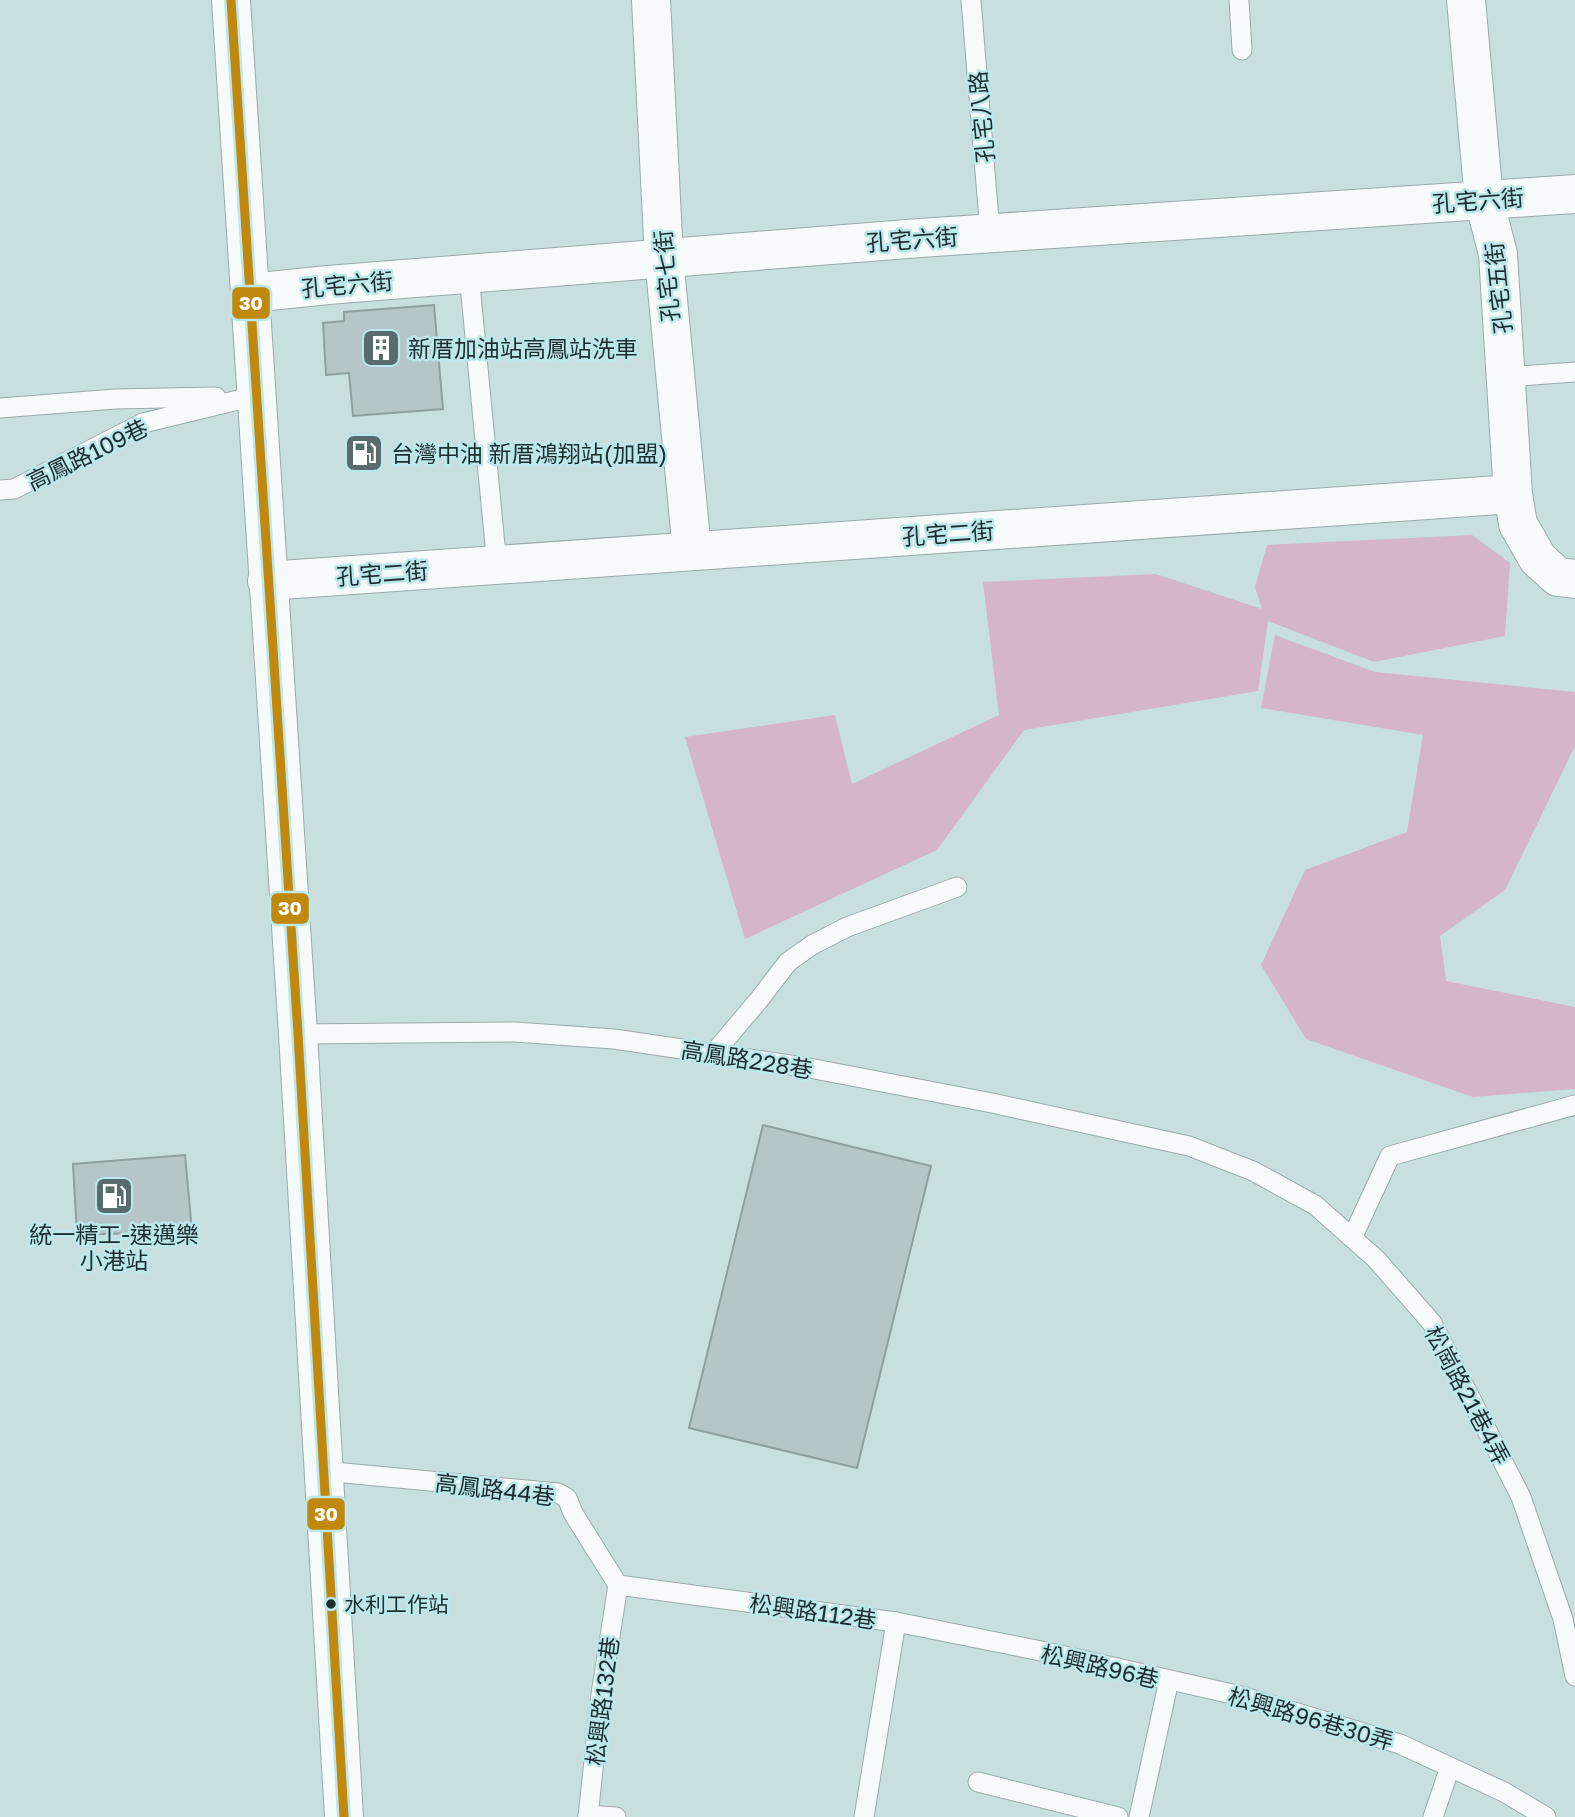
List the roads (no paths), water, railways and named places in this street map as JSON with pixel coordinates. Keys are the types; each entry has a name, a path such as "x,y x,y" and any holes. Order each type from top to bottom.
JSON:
{"street":[{"path":"230,0 298,1034 344,1817"},
{"name":"孔宅七街","path":"651,0 664,258 692,551"},
{"name":"孔宅五街","path":"1466,0 1484,200 1498,254 1513,494"},
{"name":"孔宅六街","path":"250,293 990,233 1575,194"},
{"path":"1513,494 1518,524 1538,559 1558,577 1575,579"},
{"name":"孔宅二街","path":"267,581 1513,494"}],"lane":[{"name":"孔宅八路","path":"971,0 990,233"},
{"path":"1239,0 1242,50"},
{"path":"469,274 497,566"},
{"path":"1506,377 1575,372"},
{"path":"0,408 115,399 255,396"},
{"name":"高鳳路109巷","path":"0,490 14,489 143,423 255,396"},
{"path":"713,1054 788,962 812,945 847,927 957,887"},
{"name":"高鳳路228巷","path":"298,1034 514,1032 614,1039 804,1067 992,1102 1189,1146"},
{"path":"1352,1238 1390,1156 1575,1105"},
{"name":"松崗路21巷4弄","path":"1189,1146 1253,1171 1315,1205 1376,1259 1432,1323 1521,1497 1563,1619 1575,1676"},
{"name":"高鳳路44巷","path":"323,1471 558,1493 567,1498 573,1513 618,1585"},
{"name":"松興路112巷","path":"618,1585 896,1622 864,1817"},
{"name":"松興路132巷","path":"588,1816 601,1694 618,1585"},
{"name":"松興路96巷","path":"896,1622 1169,1680 1139,1817"},
{"name":"松興路96巷30弄","path":"1169,1680 1241,1696 1400,1744 1504,1793 1546,1817"},
{"path":"1433,1817 1450,1767"},
{"path":"978,1782 1118,1817"},
{"path":"588,1816 616,1817"}],"place":[{"name":"新厝加油站高鳳站洗車","path":"381,348"},
{"name":"台灣中油 新厝鴻翔站(加盟)","path":"364,453"},
{"name":"統一精工-速邁樂 小港站","path":"114,1196"},
{"name":"水利工作站","path":"331,1604"}]}
